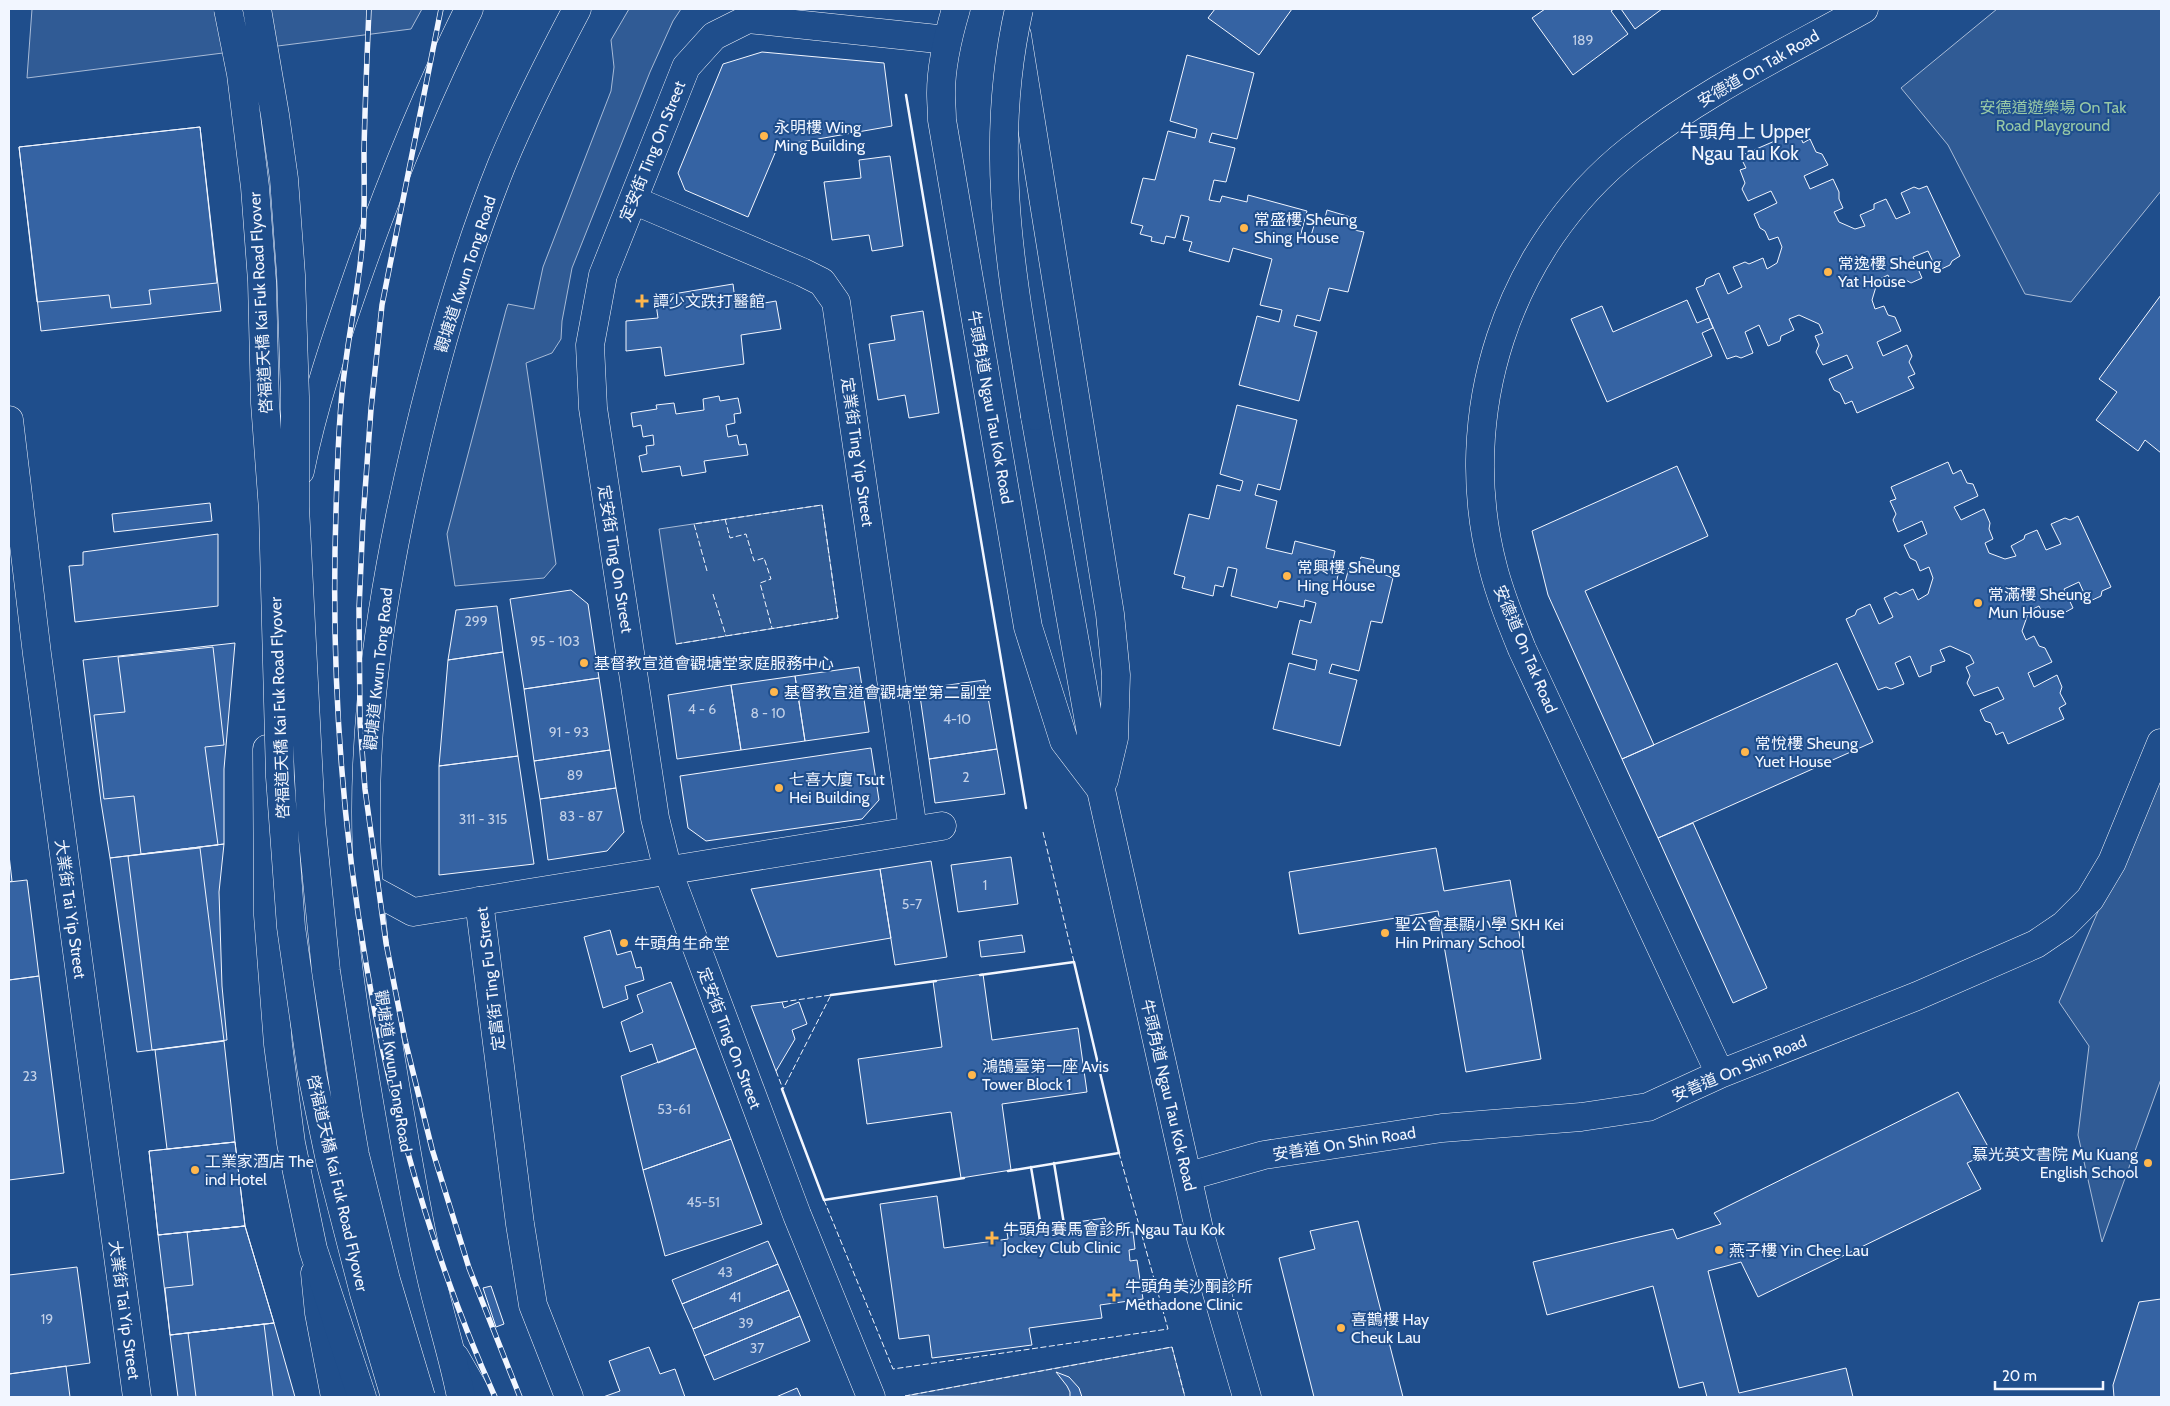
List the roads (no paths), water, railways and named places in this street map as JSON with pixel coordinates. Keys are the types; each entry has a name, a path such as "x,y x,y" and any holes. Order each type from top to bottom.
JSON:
{"main road":[{"name":"啓福道天橋 Kai Fuk Road Flyover","path":"228,9 241,74 255,187 262,281 265,403 272,510 280,777 292,927 312,1074 330,1160 364,1293 395,1397"},
{"name":"啓福道天橋 Kai Fuk Road Flyover","path":"257,9 276,115 284,179 291,275 295,397 295,507 312,820 326,971 357,1163 386,1280 421,1397"},
{"path":"335,1397 319,1313 313,1249 291,1143 279,1056 268,915 267,769 270,672 282,565 302,461 332,347 369,244 409,142 439,71 469,9"},
{"name":"觀塘道 Kwun Tong Road","path":"461,1397 452,1354 431,1278 411,1176 383,1007 369,888 367,811 370,711 391,556 438,353 490,196 528,106 577,9"},
{"name":"牛頭角道 Ngau Tau Kok Road","path":"956,9 947,40 941,93 942,120 1028,627 1064,741 1101,790"},
{"name":"牛頭角道 Ngau Tau Kok Road","path":"1012,9 1110,614 1116,675 1114,738 1101,790"},
{"name":"牛頭角道 Ngau Tau Kok Road","path":"1019,9 1003,115 1003,174 1012,278 1101,790 1159,1053 1189,1176 1201,1238 1247,1397"},
{"name":"安德道 On Tak Road","path":"1720,1074 1506,609 1493,567 1484,524 1480,485 1480,446 1483,408 1500,337 1516,294 1555,228 1597,180 1628,151 1658,128 1699,102 1864,9"},
{"name":"定安街 Ting On Street","path":"871,1397 793,1206 668,871 655,818 593,408 589,361 590,345 603,275 686,67 714,36 748,20 947,40"},
{"name":"定業街 Ting Yip Street","path":"633,200 822,282 836,302 913,830"},
{"name":"大業街 Tai Yip Street","path":"9,420 39,671 136,1397"},
{"name":"安善道 On Shin Road","path":"1189,1176 1264,1155 1442,1128 1581,1117 1648,1107 1720,1074 1926,992 2036,944 2064,925 2090,899 2112,862 2161,744"},
{"name":"定富街 Ting Fu Street","path":"569,1397 532,1305 479,901 942,826"},
{"path":"369,888 414,912 479,901"},
{"path":"313,1249 362,1397"},
{"name":"觀塘道 Kwun Tong Road","path":"452,1354 478,1397"}],"railway":[{"path":"369,9 364,133 363,236 343,383 338,444 335,623 339,736 350,850 366,963 388,1075 417,1186 453,1293 495,1397"},
{"path":"441,9 382,305 371,409 363,519 359,609 360,723 365,789 386,943 405,1040 432,1149 469,1268 520,1397"}],"place":[{"name":"永明樓 Wing Ming Building","path":"764,136"},
{"name":"常盛樓 Sheung Shing House","path":"1244,228"},
{"name":"常逸樓 Sheung Yat House","path":"1828,272"},
{"name":"譚少文跌打醫館","path":"642,301"},
{"name":"常興樓 Sheung Hing House","path":"1287,576"},
{"name":"常滿樓 Sheung Mun House","path":"1978,603"},
{"name":"基督教宣道會觀塘堂家庭服務中心","path":"584,663"},
{"name":"基督教宣道會觀塘堂第二副堂","path":"774,692"},
{"name":"常悅樓 Sheung Yuet House","path":"1745,752"},
{"name":"七喜大廈 Tsut Hei Building","path":"779,788"},
{"name":"聖公會基顯小學 SKH Kei Hin Primary School","path":"1385,933"},
{"name":"牛頭角生命堂","path":"624,943"},
{"name":"鴻鵠臺第一座 Avis Tower Block 1","path":"972,1075"},
{"name":"慕光英文書院 Mu Kuang English School","path":"2148,1163"},
{"name":"工業家酒店 The ind Hotel","path":"195,1170"},
{"name":"牛頭角賽馬會診所 Ngau Tau Kok Jockey Club Clinic","path":"992,1238"},
{"name":"燕子樓 Yin Chee Lau","path":"1719,1250"},
{"name":"牛頭角美沙酮診所 Methadone Clinic","path":"1114,1295"},
{"name":"喜鵲樓 Hay Cheuk Lau","path":"1341,1328"}],"district":[{"name":"牛頭角上 Upper Ngau Tau Kok","path":"1745,142"}],"park label":[{"name":"安德道遊樂場 On Tak Road Playground","path":"2053,116"}]}
